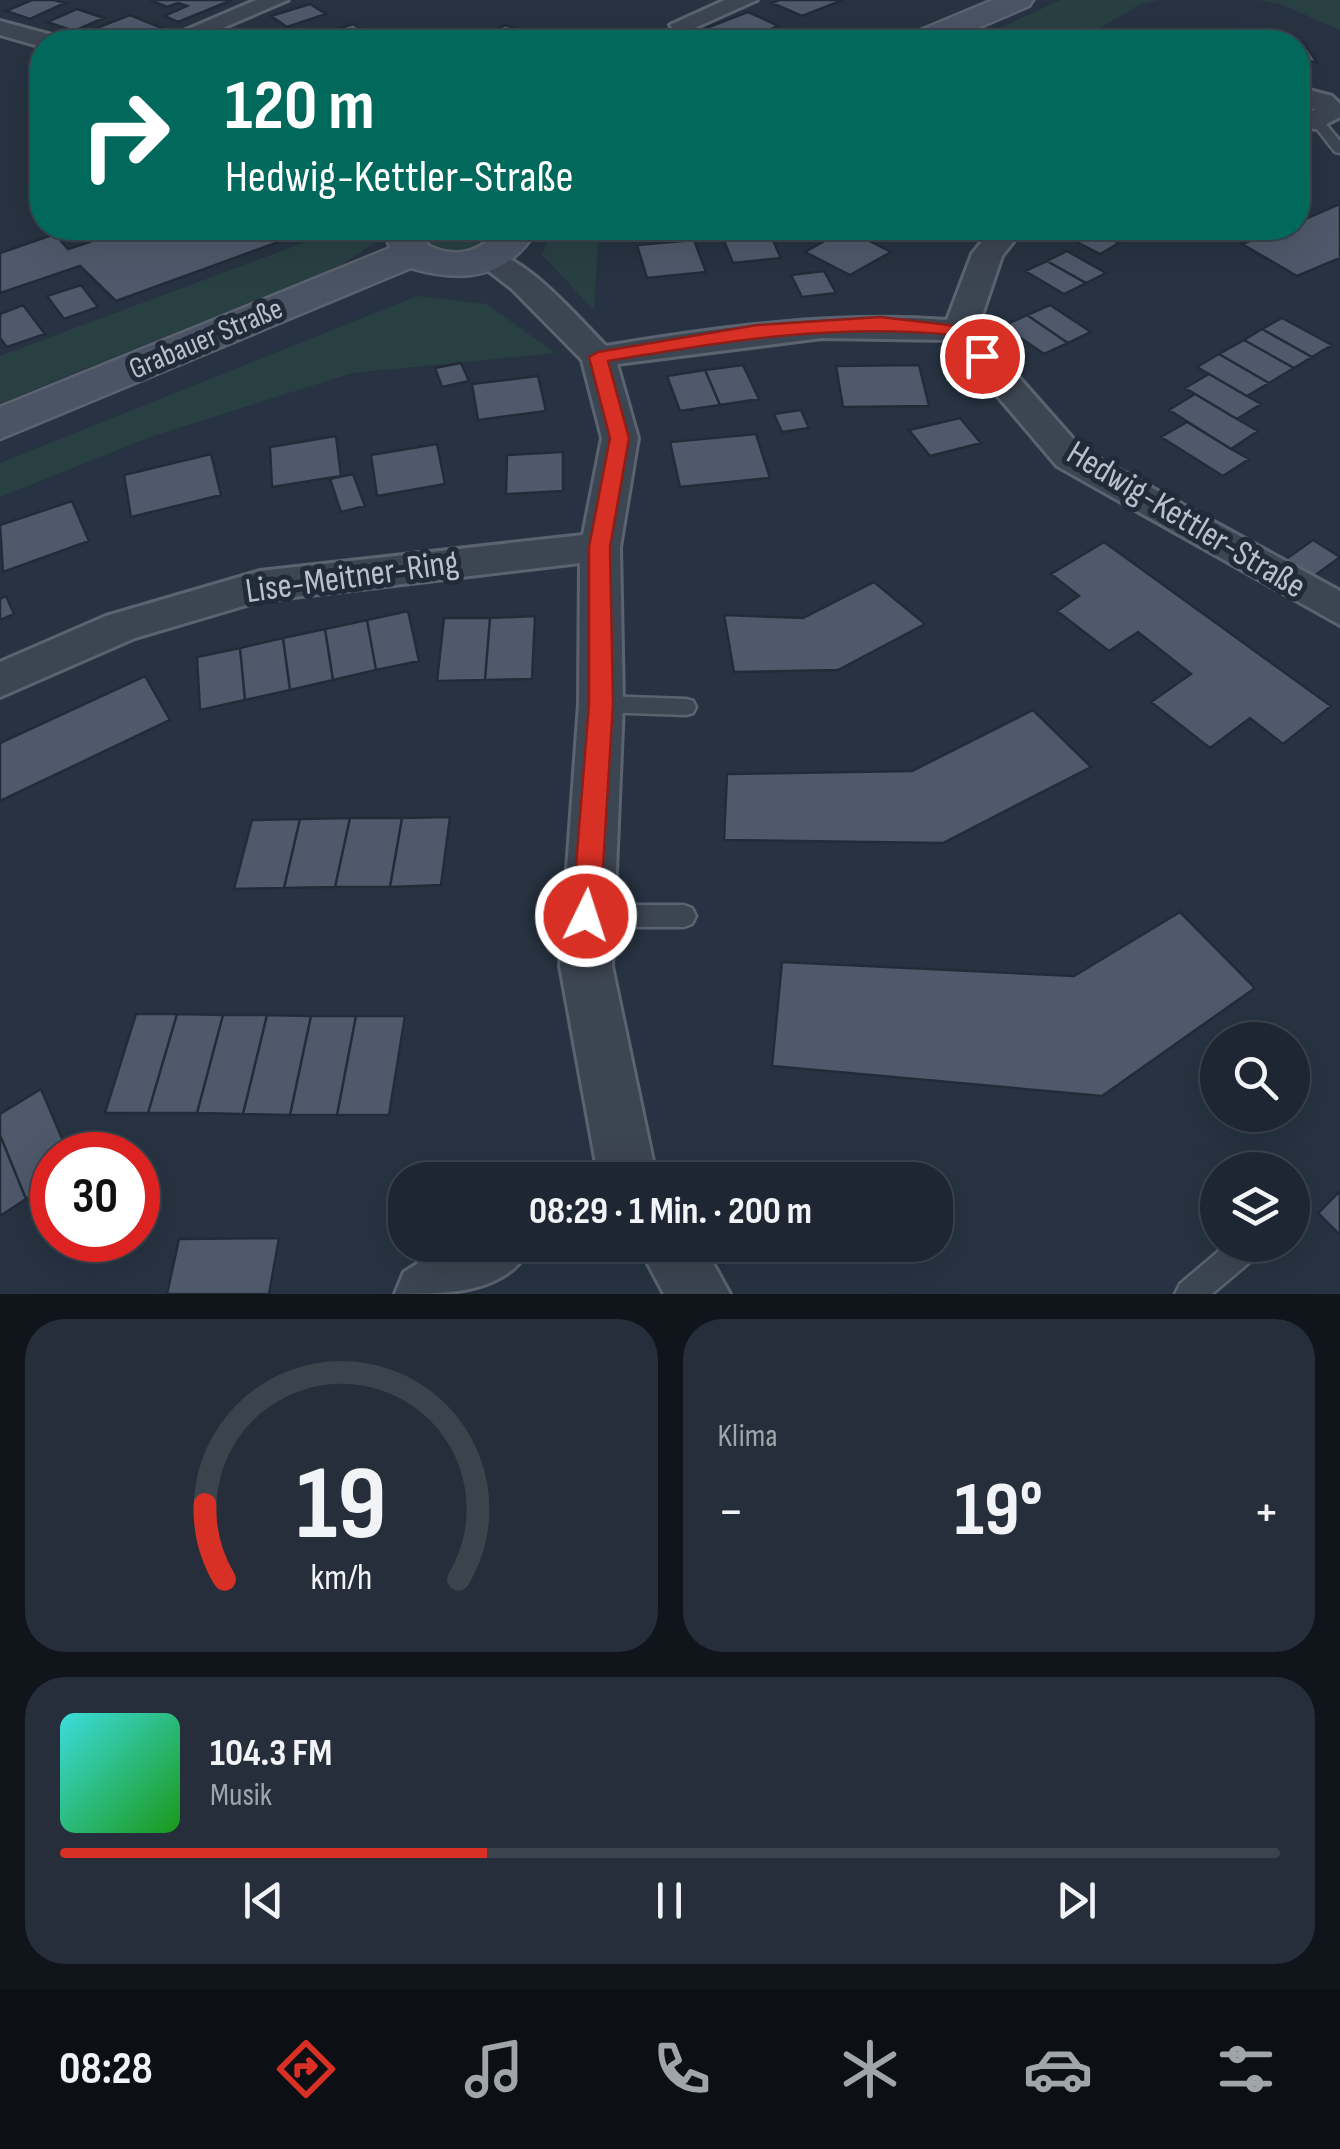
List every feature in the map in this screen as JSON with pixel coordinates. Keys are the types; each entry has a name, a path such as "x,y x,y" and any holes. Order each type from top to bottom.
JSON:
{"main road":[{"path":"948,30 1018,0"},
{"path":"411,240 438,264 500,243"},
{"name":"Grabauer Straße","path":"0,424 411,240"}],"street":[{"path":"201,30 277,0"},
{"path":"682,25 746,0"},
{"path":"0,28 30,36"},
{"path":"1310,99 1329,106 1331,115 1310,119"},
{"path":"598,357 757,331 880,322 960,331 987,254 999,240"},
{"path":"500,243 522,281 598,357 620,438 600,547 601,704 586,966 624,1162"},
{"name":"Hedwig-Kettler-Straße","path":"960,331 1070,458 1340,610"},
{"name":"Lise-Meitner-Ring","path":"0,680 121,627 260,586 600,547"},
{"path":"426,1294 476,1262"},
{"path":"679,1262 699,1294"}],"lane":[{"path":"1310,123 1340,149"},
{"path":"601,704 686,707"},
{"path":"586,916 684,916"},
{"path":"1190,1294 1228,1262"}],"green space":[{"path":"1061,0 1159,0 1141,4 1097,30 995,30"},
{"path":"1258,0 1340,0 1340,30 1280,4"},
{"path":"311,240 379,240 338,267 0,403 0,356"},
{"path":"426,240 489,240 462,251 430,248"},
{"path":"548,240 608,240 598,243 594,310 542,255"},
{"path":"417,296 487,304 555,353 352,373 153,436 0,497 0,463"}],"building":[{"path":"32,0 65,3 30,19 6,11"},
{"path":"150,0 232,0 178,22 164,16 187,6 178,3 167,7"},
{"path":"843,0 802,16 772,3"},
{"path":"310,4 326,14 287,27 271,16"},
{"path":"77,9 104,18 76,30 47,22"},
{"path":"748,12 779,26 768,30 706,28"},
{"path":"130,15 162,28 157,30 94,29"},
{"path":"353,24 363,30 334,30"},
{"path":"1340,204 1340,258 1297,276 1242,244 1252,240 1310,240 1310,217"},
{"path":"38,240 60,240 68,249 90,242 284,240 116,301 80,266 0,293 0,253"},
{"path":"694,240 706,272 647,278 637,245"},
{"path":"773,240 781,258 733,263 724,241"},
{"path":"826,240 868,240 891,252 850,275 805,252"},
{"path":"1073,240 1119,243 1100,254"},
{"path":"1067,251 1106,273 1086,283 1047,261"},
{"path":"1047,261 1086,283 1064,294 1025,271"},
{"path":"824,271 836,293 802,297 791,275"},
{"path":"81,285 98,307 64,319 47,296"},
{"path":"23,305 45,334 7,347 0,338 0,314"},
{"path":"1050,305 1091,332 1068,343 1027,315"},
{"path":"1027,315 1068,343 1044,354 1003,326"},
{"path":"1282,318 1332,345 1312,357 1262,329"},
{"path":"1262,329 1312,357 1294,368 1244,340"},
{"path":"1244,340 1294,368 1269,383 1219,354"},
{"path":"1219,354 1269,383 1247,396 1197,367"},
{"path":"461,363 469,381 442,387 435,368"},
{"path":"743,365 759,399 720,405 705,370"},
{"path":"919,365 929,406 843,407 836,366"},
{"path":"705,370 720,405 680,411 667,376"},
{"path":"1209,374 1261,404 1237,419 1185,388"},
{"path":"538,376 546,411 478,420 472,384"},
{"path":"1195,394 1258,431 1231,449 1169,410"},
{"path":"801,410 809,428 782,432 774,414"},
{"path":"960,418 981,443 930,456 909,430"},
{"path":"1187,422 1249,459 1223,476 1161,437"},
{"path":"756,434 770,478 680,487 670,442"},
{"path":"336,436 341,476 272,487 270,447"},
{"path":"437,444 445,484 377,496 371,455"},
{"path":"563,452 563,491 506,494 507,455"},
{"path":"211,454 221,495 131,517 124,475"},
{"path":"353,474 365,506 341,512 330,479"},
{"path":"72,501 89,541 3,572 0,525"},
{"path":"1313,540 1340,557 1306,582 1279,564"},
{"path":"1104,542 1331,706 1283,744 1250,718 1210,748 1151,702 1191,674 1138,632 1109,651 1057,611 1079,596 1051,574"},
{"path":"874,582 925,624 838,670 734,672 724,615 803,618"},
{"path":"6,596 14,614 0,620 0,599"},
{"path":"408,611 419,661 376,670 367,620"},
{"path":"535,616 532,679 485,680 490,618"},
{"path":"444,618 490,618 485,680 437,681"},
{"path":"367,620 376,670 333,680 325,629"},
{"path":"325,629 333,680 290,690 283,638"},
{"path":"283,638 290,690 245,700 240,648"},
{"path":"240,648 245,700 200,710 197,657"},
{"path":"145,676 170,720 0,801 0,743"},
{"path":"1033,710 1091,767 943,843 724,840 727,774 912,771"},
{"path":"450,817 441,885 390,887 402,818"},
{"path":"350,818 402,818 390,887 335,887"},
{"path":"350,818 335,887 284,888 300,819"},
{"path":"300,819 284,888 234,889 252,820"},
{"path":"1180,912 1255,988 1207,1022 1200,1022 1200,1027 1102,1096 772,1066 782,962 1074,976"},
{"path":"136,1014 177,1014 148,1113 105,1113"},
{"path":"177,1014 223,1015 197,1113 148,1113"},
{"path":"223,1015 267,1015 243,1114 197,1113"},
{"path":"267,1015 311,1016 290,1115 243,1114"},
{"path":"311,1016 356,1016 337,1115 290,1115"},
{"path":"356,1016 405,1016 389,1115 337,1115"},
{"path":"41,1089 59,1132 30,1132 30,1196 26,1199 0,1135 0,1114"},
{"path":"0,1135 26,1199 0,1216"},
{"path":"1340,1191 1340,1235 1318,1213"},
{"path":"279,1238 269,1294 167,1294 179,1239"}],"route":[{"path":"586,916 601,704 600,547 620,438 598,357 757,331 880,322 960,331 982,356"}]}
